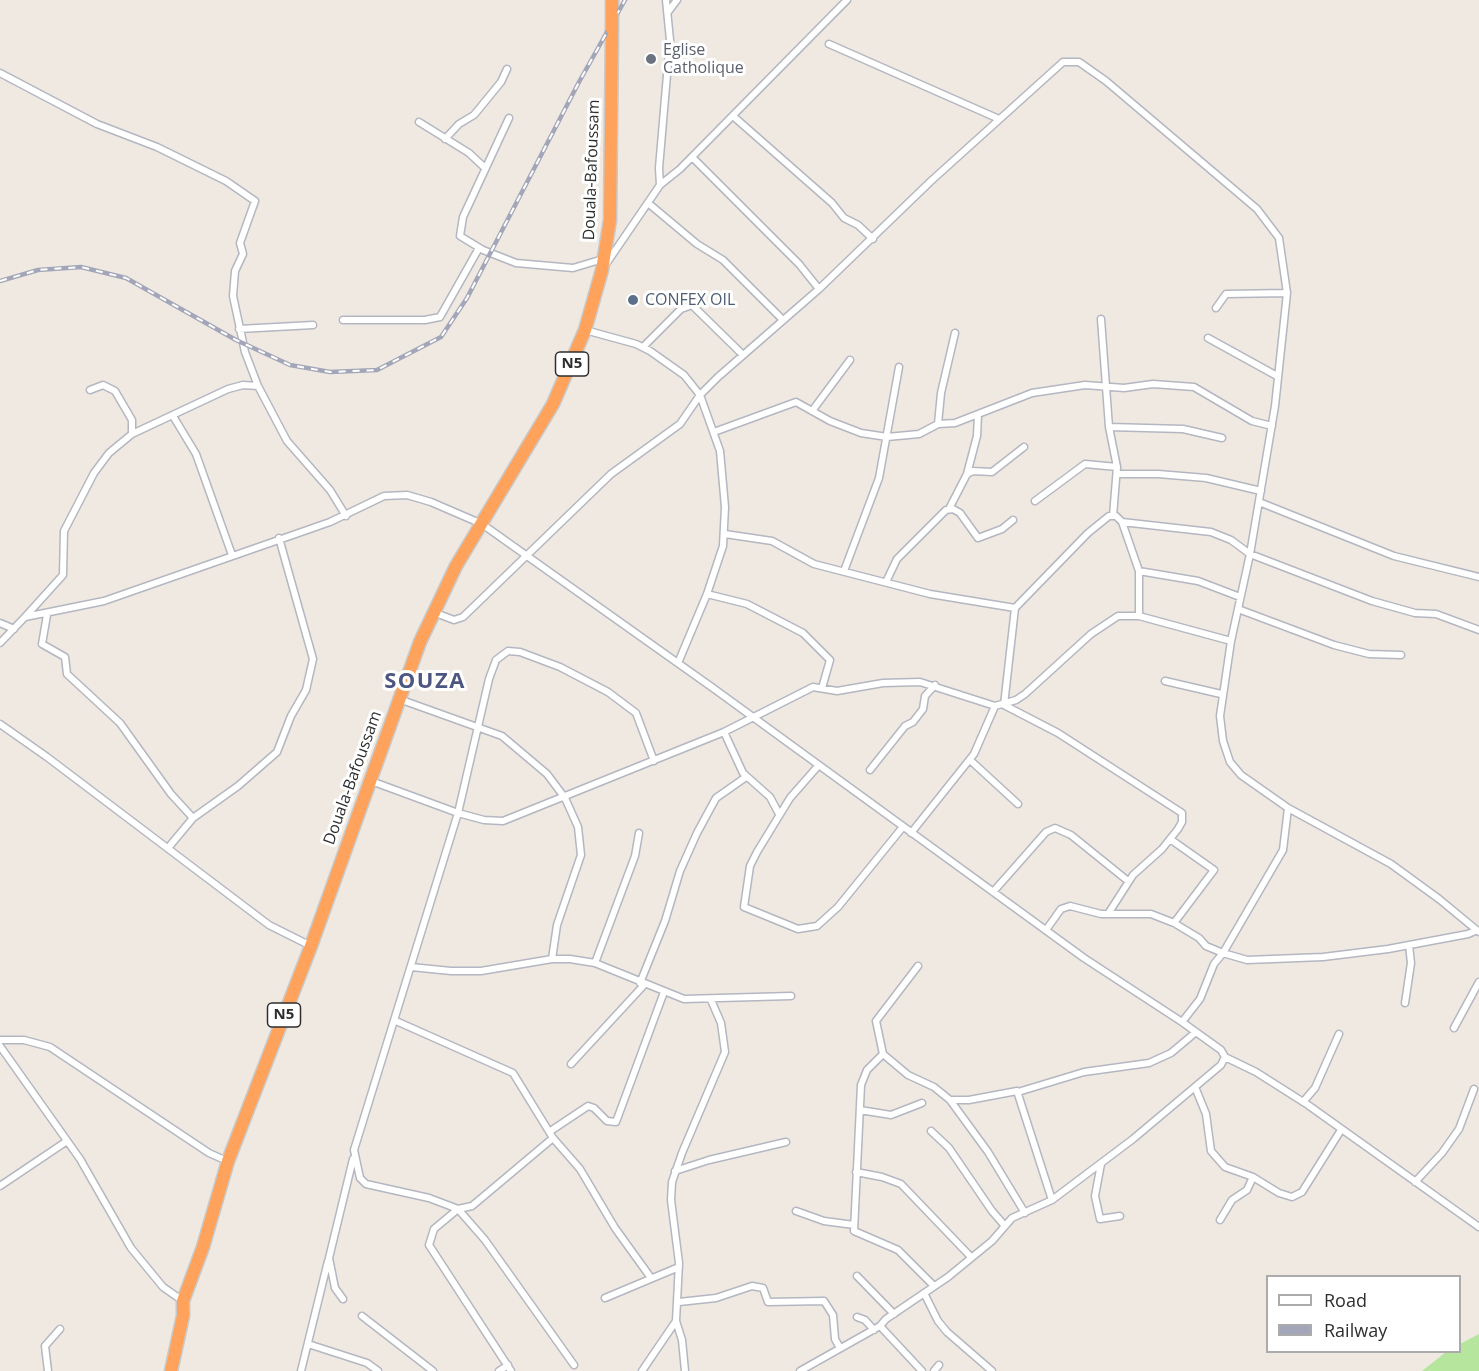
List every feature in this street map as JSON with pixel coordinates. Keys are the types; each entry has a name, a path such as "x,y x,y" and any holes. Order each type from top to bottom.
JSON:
{"highway":[{"name":"Douala-Bafoussam","path":"171,1371 183,1316 183,1302 193,1278 228,1161 311,946 369,781 433,612 553,404 585,330 603,265 610,220 612,0"}],"street":[{"path":"660,185 659,168 669,58 666,0"},
{"path":"668,13 677,0"},
{"path":"509,118 463,217 460,236 479,248 516,263 573,268 603,265 660,185 692,157 847,0"},
{"path":"828,44 985,115 999,119"},
{"path":"433,612 454,621 460,619 611,474 680,424 700,395 873,239 985,131 1063,62 1079,62 1210,168 1267,219 1279,238 1287,293 1272,426 1250,554 1221,694 1220,728 1230,762 1241,775 1288,808 1391,864 1468,921 1477,931 1409,945 1323,957 1247,960 1206,946 1199,938 1174,923 1151,914 1108,914 1066,907 1056,914 1046,930"},
{"path":"445,139 459,124 474,115 501,82 507,69"},
{"path":"0,73 97,124 157,147 226,182 255,201 240,243 243,254 233,280 239,329 258,386 287,441 330,490 346,516"},
{"path":"985,115 985,131"},
{"path":"733,116 813,189 832,202 844,218 858,225 873,239"},
{"path":"419,122 469,153 485,168"},
{"path":"692,157 799,264 819,289"},
{"path":"648,203 698,244 723,260 783,320"},
{"path":"343,320 425,320 440,317 479,248"},
{"path":"1216,308 1226,294 1287,293"},
{"path":"643,347 681,309 692,305 742,355"},
{"path":"1101,319 1109,427 1117,471 1113,516"},
{"path":"239,329 313,326"},
{"path":"585,330 643,347 684,375 700,395 723,464 725,534 707,594 678,663"},
{"path":"938,424 940,393 955,333"},
{"path":"1209,338 1277,376"},
{"path":"812,411 850,360"},
{"path":"844,571 874,493 887,437 899,367"},
{"path":"714,432 793,402 851,430 887,437 925,433 938,424 955,423 1032,393 1084,385 1124,388 1153,384 1190,385 1252,421 1272,426"},
{"path":"90,390 103,385 115,391 132,420 132,434"},
{"path":"0,643 63,575 64,531 94,473 109,453 132,434 228,389 243,385 258,386"},
{"path":"886,582 901,554 942,512 949,509 967,474 977,436 978,415"},
{"path":"173,416 196,454 232,555"},
{"path":"1109,427 1183,429 1222,438"},
{"path":"967,474 973,471 992,472 1024,447"},
{"path":"1035,501 1085,464 1117,471 1206,478 1261,491"},
{"path":"25,617 47,615 104,601 346,516 374,501 395,494 420,498 482,524 678,663 902,828 1196,1032 1221,1050 1225,1057 1256,1072 1303,1102 1479,1227"},
{"path":"1259,502 1394,556 1479,578"},
{"path":"949,509 960,513 978,538 1002,529 1013,520"},
{"path":"1113,516 1122,522 1211,532 1231,540 1250,554 1372,601 1415,613 1436,614 1479,630"},
{"path":"1004,705 1015,608 1088,533 1113,516"},
{"path":"1122,522 1138,571 1139,616"},
{"path":"725,534 772,541 802,559 947,598 1015,608"},
{"path":"168,848 193,818 238,786 277,752 311,674 313,659 279,538"},
{"path":"1138,571 1198,581 1240,597"},
{"path":"707,594 747,604 803,633 830,660 822,688"},
{"path":"1238,609 1334,645 1369,654 1401,655"},
{"path":"47,615 42,644 65,657 67,674 113,714 171,794 193,818"},
{"path":"369,781 458,813 484,820 503,821 565,798 724,732 809,689 822,688 837,691 906,681 935,685 995,706 1004,705 1025,694 1106,622 1118,616 1139,616 1231,641"},
{"path":"0,623 14,629"},
{"path":"301,1371 361,1122 396,1021 441,859 458,813 493,664 502,654 520,652 560,667 595,685 635,711 654,762"},
{"path":"1165,681 1221,694"},
{"path":"870,770 905,726 913,722 923,709 926,696 935,685"},
{"path":"399,699 498,734 517,747 547,774 565,798 578,827 581,855 557,926 552,959"},
{"path":"1004,705 1058,734 1131,782 1178,809 1183,816 1182,822 1170,839 1128,881 1108,914"},
{"path":"911,833 970,760 983,739 995,706"},
{"path":"0,724 270,925 311,946"},
{"path":"724,732 746,777 770,797 778,814"},
{"path":"970,760 1018,804"},
{"path":"818,766 778,814 750,866 750,882 743,903 749,910 773,917 798,929 817,926 838,907 902,828"},
{"path":"571,1064 642,984 680,871 697,833 716,798 746,777"},
{"path":"1182,1022 1200,999 1214,963 1223,953 1283,850 1288,808"},
{"path":"993,892 1046,832 1055,828 1071,836 1128,881"},
{"path":"595,963 635,856 639,833"},
{"path":"1170,839 1214,870 1174,923"},
{"path":"1405,1003 1411,963 1409,945"},
{"path":"411,967 445,971 481,970 552,959 595,963 642,984 684,999 791,996"},
{"path":"918,966 876,1021 883,1054 908,1075 934,1087 950,1100 988,1152 1025,1213"},
{"path":"1454,1028 1479,982"},
{"path":"552,1130 588,1106 594,1108 607,1121 616,1122 664,992"},
{"path":"642,1371 676,1321 679,1302 679,1267 671,1200 675,1171 725,1052 720,1023 711,1000"},
{"path":"396,1021 513,1073 553,1138 580,1168 615,1228 651,1278"},
{"path":"950,1100 969,1100 1014,1090 1017,1092 1084,1072 1149,1064 1171,1053 1196,1032"},
{"path":"1303,1102 1315,1088 1339,1034"},
{"path":"0,1040 24,1040 50,1047 208,1154 228,1161"},
{"path":"0,1046 67,1141 131,1248 163,1287 183,1302"},
{"path":"883,1054 863,1078 854,1231 888,1244 903,1253 934,1286"},
{"path":"800,1371 880,1326 971,1257 1012,1218 1052,1200 1195,1087 1221,1065 1225,1057"},
{"path":"1195,1087 1206,1114 1211,1151 1225,1167 1253,1177 1279,1193 1292,1197 1302,1192 1341,1130"},
{"path":"1415,1182 1442,1153 1459,1129 1474,1089"},
{"path":"1017,1092 1052,1200"},
{"path":"860,1110 891,1115 922,1102"},
{"path":"931,1131 949,1148 992,1211 1005,1226"},
{"path":"499,1371 509,1368 429,1245 434,1229 458,1209 472,1206 553,1138"},
{"path":"0,1186 67,1141"},
{"path":"675,1171 709,1160 786,1142"},
{"path":"354,1155 360,1178 366,1184 429,1198 458,1209 485,1240 574,1365"},
{"path":"1101,1163 1095,1196 1100,1219 1120,1216"},
{"path":"856,1172 882,1177 901,1184 971,1257"},
{"path":"1220,1220 1232,1200 1247,1190 1253,1177"},
{"path":"796,1211 824,1221 854,1225"},
{"path":"328,1258 335,1288 343,1299"},
{"path":"605,1298 679,1267"},
{"path":"857,1276 894,1314"},
{"path":"679,1302 716,1298 752,1286 763,1288 768,1302 824,1300 833,1315 835,1339 840,1348"},
{"path":"924,1293 938,1321 947,1332 992,1371"},
{"path":"362,1316 433,1371"},
{"path":"857,1317 865,1320 874,1330"},
{"path":"676,1321 682,1340 685,1371"},
{"path":"880,1326 922,1371"},
{"path":"48,1371 45,1346 60,1329"},
{"path":"308,1344 368,1363 378,1371"},
{"path":"934,1371 939,1365"}],"green space":[{"path":"1479,1334 1479,1371 1422,1371 1445,1353 1461,1353 1461,1343"}],"railway":[{"path":"0,281 38,270 81,267 126,278 236,340 290,365 330,372 377,370 441,337 467,298 579,82 625,0"}],"place":[{"name":"Eglise Catholique","path":"651,59"},
{"name":"CONFEX OIL","path":"633,300"}],"district":[{"name":"SOUZA","path":"425,682"}]}
